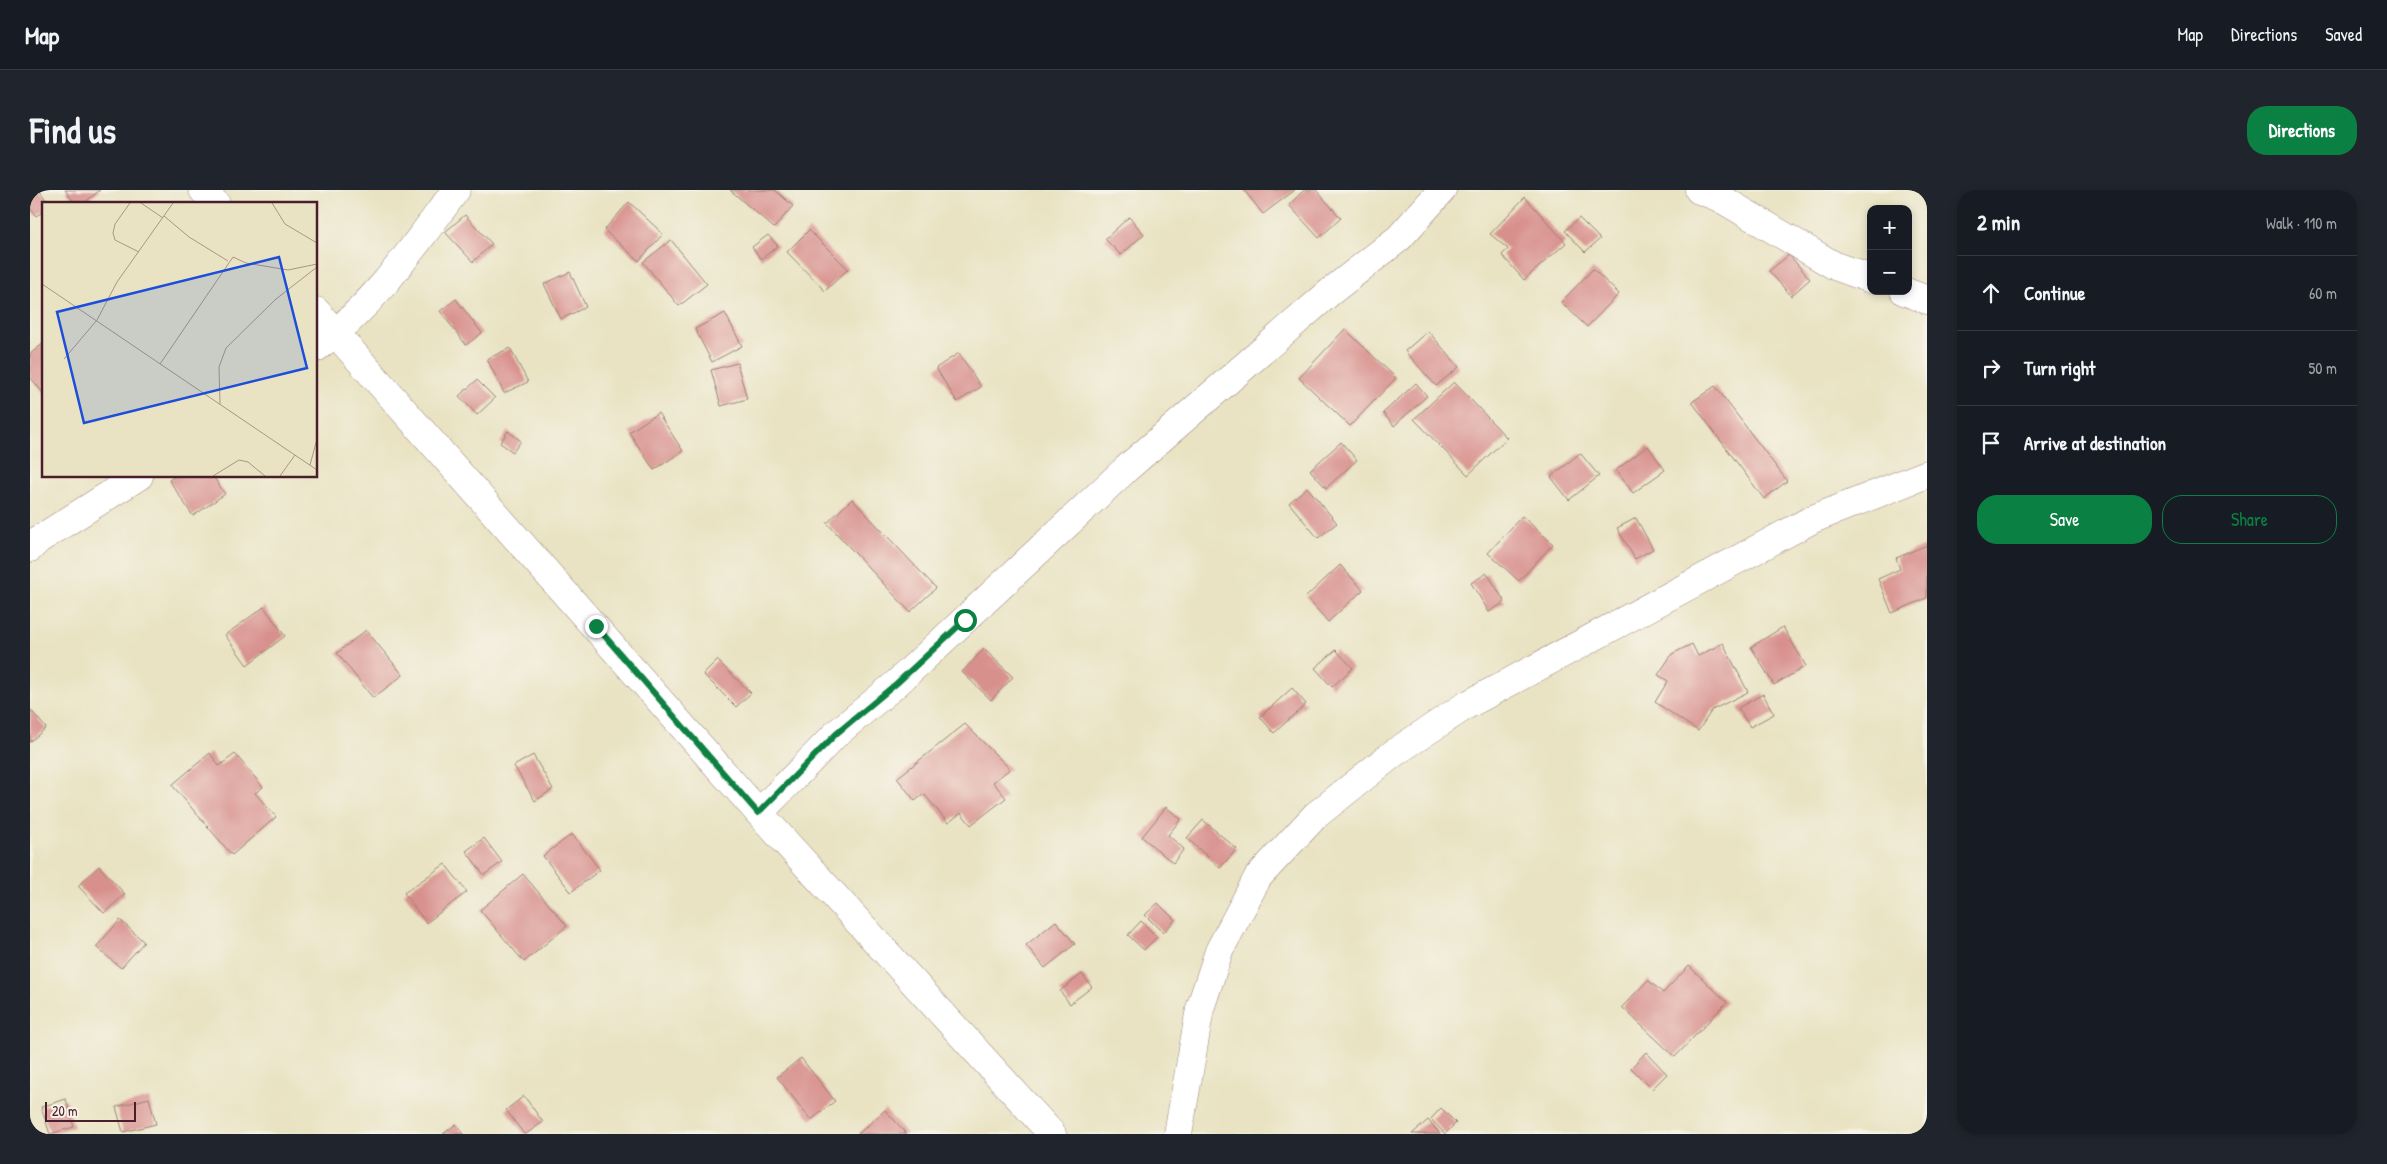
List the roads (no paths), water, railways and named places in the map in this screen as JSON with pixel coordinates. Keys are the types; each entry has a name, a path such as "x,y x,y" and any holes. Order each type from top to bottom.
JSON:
{"street":[{"path":"203,190 214,202"},
{"path":"326,341 388,280 456,190"},
{"path":"758,813 836,734 897,683 1126,469 1329,293 1399,238 1442,190"},
{"path":"1699,190 1720,198 1835,266 1867,278"},
{"path":"1912,294 1927,300"},
{"path":"318,318 326,341 1052,1134"},
{"path":"1178,1134 1200,1009 1220,951 1258,877 1315,816 1394,753 1465,706 1813,519 1927,474"},
{"path":"30,548 38,540 136,478"}]}
